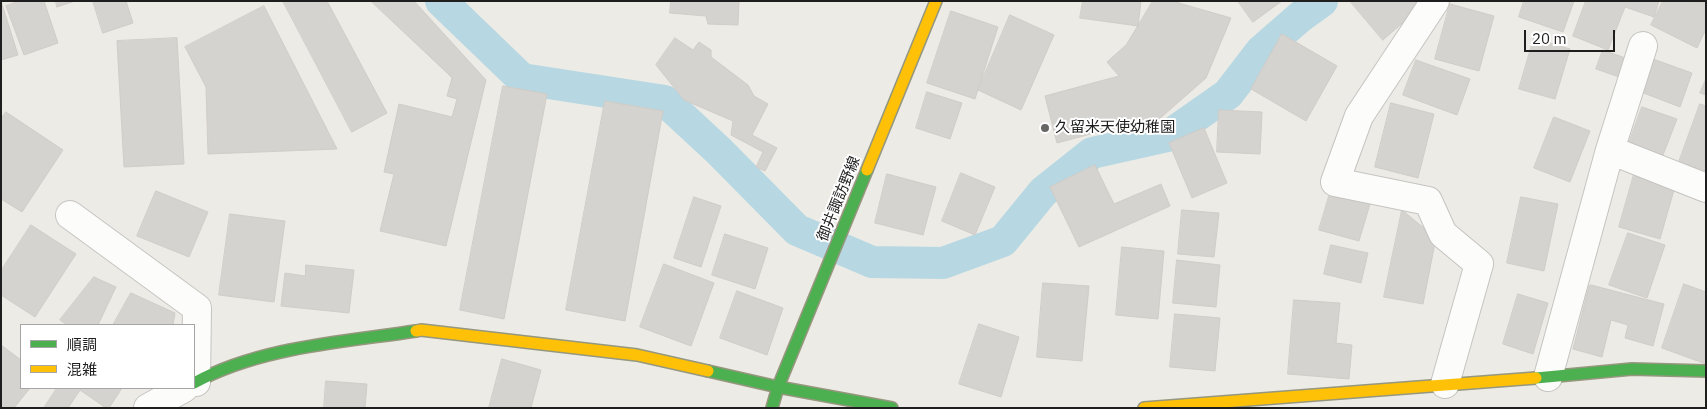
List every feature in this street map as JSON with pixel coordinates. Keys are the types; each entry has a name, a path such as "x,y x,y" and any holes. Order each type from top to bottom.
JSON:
{"street":[{"name":"御井諏訪野線","path":"772,408 778,387 936,1"},
{"path":"1435,1 1359,116 1335,182 1428,201 1443,234 1478,264 1445,384"},
{"path":"1548,377 1610,150 1643,46"},
{"path":"1610,150 1706,188"},
{"path":"70,215 197,308 195,333"},
{"path":"195,382 212,373 282,351 421,330 637,355 778,387 892,408"},
{"path":"1151,407 1548,377 1632,368 1706,371"},
{"path":"148,408 182,389"}],"building":[{"path":"1,1 18,55 1,60"},
{"path":"20,1 44,1 58,43 24,55 6,6"},
{"path":"56,1 75,1 57,7"},
{"path":"93,1 126,1 133,23 103,33"},
{"path":"283,1 327,1 387,113 352,132"},
{"path":"371,1 414,1 486,80 446,246 380,231 394,174 384,172 399,104 452,117 457,99 447,96 452,78"},
{"path":"671,1 739,1 738,25 708,24 706,16 670,13"},
{"path":"1083,1 1141,1 1138,26 1080,18"},
{"path":"1153,1 1172,1 1231,18 1206,78 1157,121 1154,117 1057,143 1045,96 1119,76 1107,62 1126,45"},
{"path":"1238,1 1282,1 1253,22"},
{"path":"1350,1 1422,1 1424,4 1383,40"},
{"path":"1524,1 1574,1 1563,32 1519,17"},
{"path":"1586,1 1659,1 1654,17 1625,7 1608,50 1573,36"},
{"path":"1663,1 1706,2 1706,29 1697,48 1651,25"},
{"path":"1450,4 1494,16 1479,71 1435,59"},
{"path":"264,6 337,149 208,154 206,87 185,47"},
{"path":"951,11 998,27 975,99 927,83"},
{"path":"1010,15 1054,35 1021,110 978,90"},
{"path":"1282,34 1337,66 1306,121 1251,89"},
{"path":"177,38 184,164 124,167 117,41"},
{"path":"675,38 693,50 699,42 711,50 711,57 748,85 754,96 768,104 752,135 777,148 765,171 756,167 763,152 731,135 733,121 684,100 656,65"},
{"path":"1534,38 1570,49 1555,99 1519,89"},
{"path":"1603,50 1631,60 1625,79 1596,69"},
{"path":"1653,59 1692,73 1680,107 1641,92"},
{"path":"1416,60 1470,79 1457,115 1403,95"},
{"path":"1706,79 1706,95 1700,93"},
{"path":"503,86 547,94 504,319 460,310"},
{"path":"927,92 962,103 950,139 916,128"},
{"path":"605,101 663,111 625,321 566,310"},
{"path":"1391,103 1434,114 1418,178 1375,167"},
{"path":"1700,104 1706,106 1706,171 1679,162"},
{"path":"1642,107 1677,119 1663,155 1629,143"},
{"path":"1219,110 1262,112 1260,154 1217,152"},
{"path":"6,112 63,150 22,212 1,199 1,119"},
{"path":"1554,117 1590,131 1570,182 1534,168"},
{"path":"1204,128 1227,183 1192,198 1169,143"},
{"path":"1095,165 1114,204 1161,184 1170,206 1079,247 1050,187"},
{"path":"1635,171 1676,183 1660,239 1619,227"},
{"path":"961,173 995,187 975,235 942,221"},
{"path":"887,174 936,187 923,235 875,223"},
{"path":"156,191 208,212 189,257 137,236"},
{"path":"1330,193 1370,204 1359,241 1319,230"},
{"path":"694,197 721,206 701,267 674,258"},
{"path":"1521,197 1558,204 1544,271 1507,263"},
{"path":"1182,210 1219,213 1214,257 1178,254"},
{"path":"1402,210 1436,238 1423,304 1384,297"},
{"path":"230,214 285,221 274,302 219,295"},
{"path":"31,225 76,254 35,317 1,295 1,271"},
{"path":"1628,233 1665,245 1647,298 1609,285"},
{"path":"725,234 768,248 755,289 712,275"},
{"path":"1331,245 1368,253 1361,283 1324,274"},
{"path":"1122,247 1164,251 1158,319 1116,315"},
{"path":"1177,260 1220,265 1216,307 1173,303"},
{"path":"664,264 714,283 691,346 640,327"},
{"path":"306,265 354,270 349,313 281,306 285,273 305,276"},
{"path":"94,277 116,287 98,324 66,324 60,320"},
{"path":"1043,283 1089,286 1082,361 1037,357"},
{"path":"1684,284 1706,292 1706,364 1662,348"},
{"path":"1589,286 1664,304 1653,346 1625,338 1628,325 1611,320 1602,357 1573,349"},
{"path":"737,291 783,308 767,355 720,338"},
{"path":"131,293 175,313 173,324 114,324"},
{"path":"1518,294 1548,303 1533,354 1503,344"},
{"path":"1294,300 1340,303 1336,343 1352,345 1349,379 1288,374"},
{"path":"1175,314 1220,318 1215,371 1170,367"},
{"path":"979,324 1019,337 1001,397 959,384"},
{"path":"1,345 20,359 20,389 29,389 14,408 1,408"},
{"path":"502,359 541,370 531,408 489,408"},
{"path":"326,381 367,384 365,408 324,408"},
{"path":"56,389 121,389 109,408 106,408 80,390 68,408 44,408"}],"waterway":[{"path":"441,1 522,79 665,101 719,151 797,230 872,262 943,263 1003,241 1043,192 1092,153 1168,136 1228,94 1261,51 1300,17 1322,1"}],"traffic: fast":[{"path":"772,408 778,387 867,170"},
{"path":"195,383 246,361 274,354 331,343 416,331"},
{"path":"1536,378 1632,369 1706,371"},
{"path":"708,371 778,387 892,408"}],"traffic: slow":[{"path":"867,170 936,1"},
{"path":"416,331 421,330 637,355 708,371"},
{"path":"1144,408 1536,378"}],"place":[{"name":"久留米天使幼稚園","path":"1045,128"}]}
